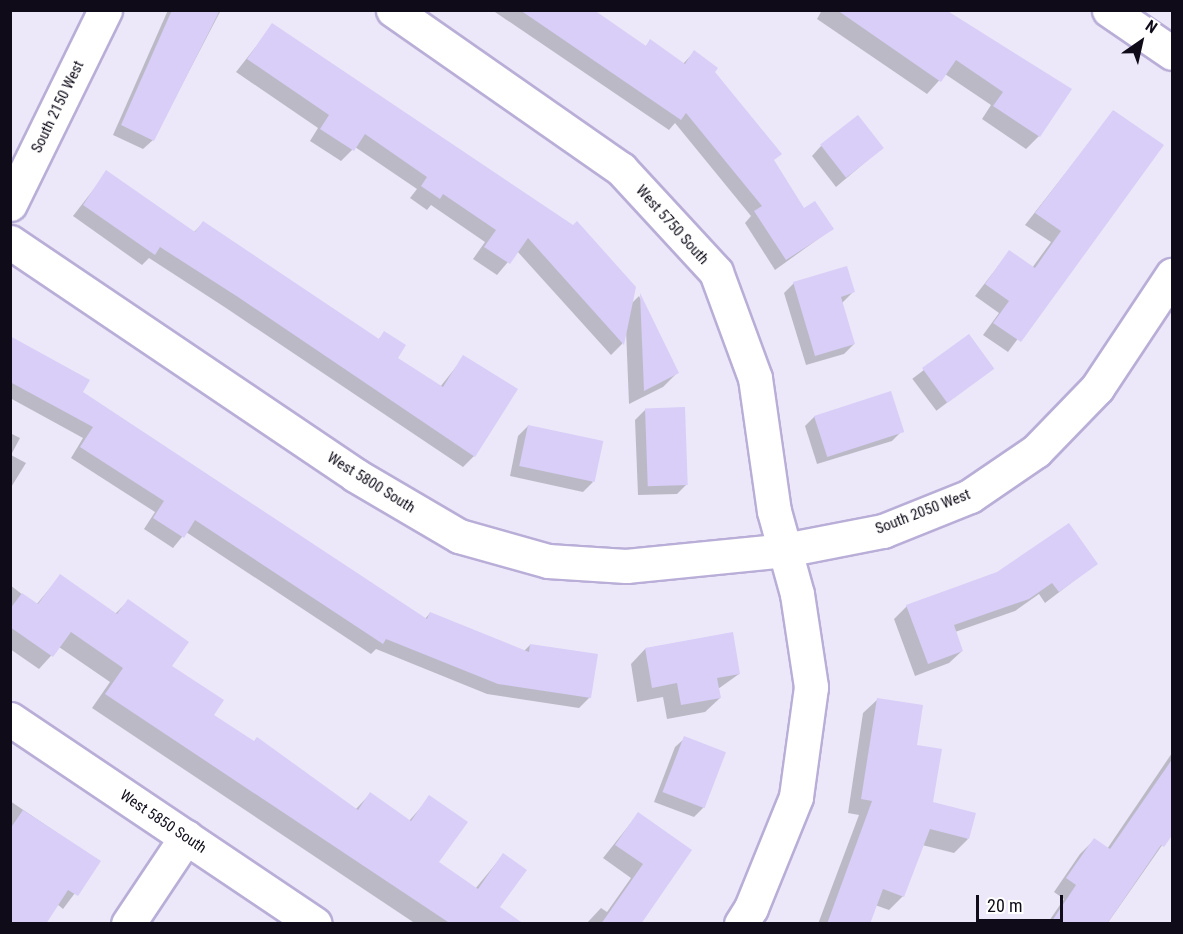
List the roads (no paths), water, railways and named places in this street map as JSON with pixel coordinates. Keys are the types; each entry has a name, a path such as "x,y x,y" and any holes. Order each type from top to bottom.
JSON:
{"street":[{"name":"South 2150 West","path":"10,204 105,10"},
{"name":"West 5750 South","path":"393,10 621,169 716,272 755,378 774,511 785,550"},
{"path":"1109,10 1173,53"},
{"name":"West 5800 South","path":"10,242 355,475 459,536 548,561 626,566 785,550"},
{"name":"South 2050 West","path":"785,550 884,531 970,496 1036,451 1097,388 1173,275"},
{"path":"741,924 751,908 796,797 810,687 797,594 785,550"},
{"name":"West 5850 South","path":"10,719 315,924"},
{"path":"128,924 186,837"}]}
